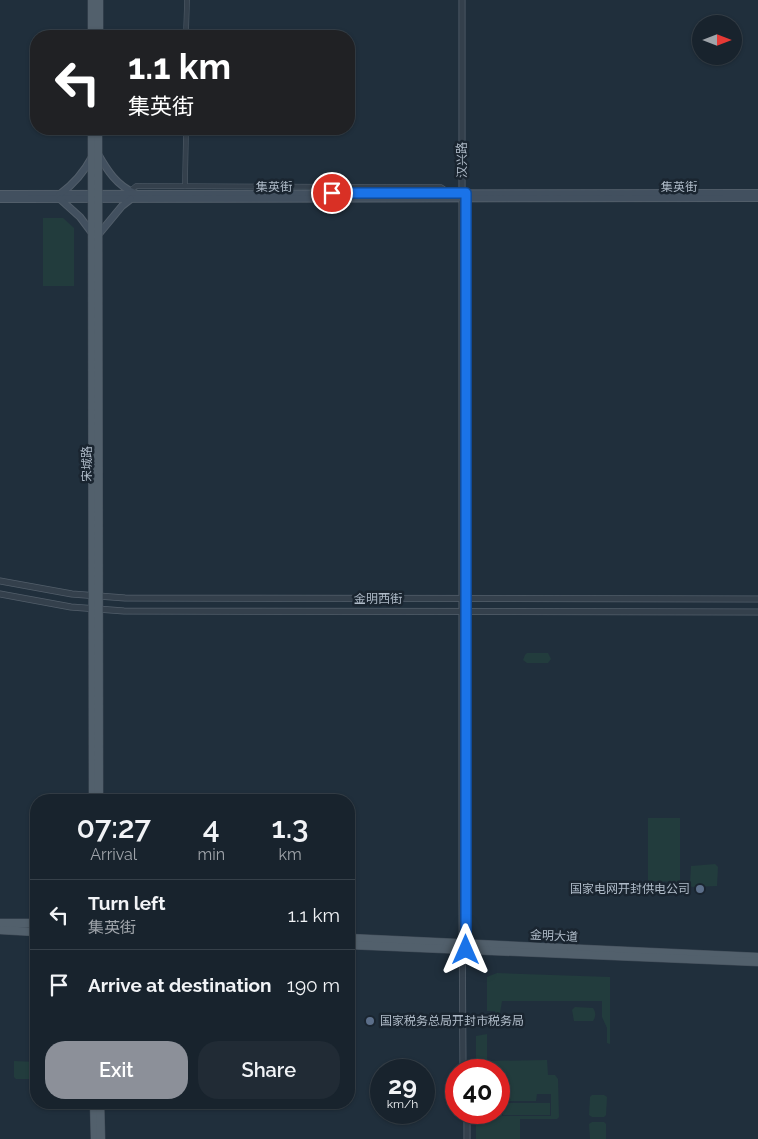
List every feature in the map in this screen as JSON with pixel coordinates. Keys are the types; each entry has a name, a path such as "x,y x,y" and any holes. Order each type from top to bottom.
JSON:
{"main road":[{"path":"92,0 92,30"},
{"path":"99,0 99,30"},
{"name":"宋城路","path":"93,135 95,155 96,609 99,794"},
{"name":"宋城路","path":"95,155 97,135"},
{"path":"95,155 112,176 131,194 95,234 60,196 79,177 95,155"},
{"name":"集英街","path":"0,194 95,196 131,194 451,193 464,196 758,194"},
{"name":"集英街","path":"131,194 758,198"},
{"name":"集英街","path":"0,199 60,196"},
{"name":"宋城路","path":"93,794 96,609"},
{"path":"0,923 30,923"},
{"path":"0,930 30,932"},
{"name":"金明大道","path":"355,938 464,947 758,962"},
{"name":"金明大道","path":"355,945 758,957"},
{"path":"94,1109 94,1139"},
{"path":"100,1109 101,1139"}],"street":[{"path":"186,30 187,0"},
{"name":"汉兴路","path":"464,0 465,1059"},
{"path":"185,186 186,135"},
{"path":"131,194 136,186 441,187 451,193"},
{"name":"金明西街","path":"0,581 52,591 125,598 758,599"},
{"name":"金明西街","path":"0,594 50,604 124,611 758,612"},
{"path":"465,1124 465,1139"}],"green space":[{"path":"43,218 63,218 74,228 74,286 43,286"},
{"path":"527,653 548,653 551,659 548,663 527,663 523,660"},
{"path":"648,818 680,818 680,882 648,881"},
{"path":"715,864 718,867 717,886 692,887 690,885 691,866"},
{"path":"497,973 610,977 610,1044 607,1043 607,1028 602,1017 602,1001 502,1001 500,1013 495,1014 495,1011 487,1011 487,977"},
{"path":"575,1007 593,1008 595,1018 593,1021 574,1021 572,1010"},
{"path":"487,1034 487,1059 476,1059 476,1036"},
{"path":"547,1060 548,1075 555,1075 558,1079 559,1117 557,1119 520,1119 520,1139 476,1139 476,1124 510,1124 510,1116 551,1116 551,1094 537,1094 536,1101 510,1101 510,1061"},
{"path":"14,1061 30,1062 30,1079 16,1079 14,1077"},
{"path":"592,1095 604,1095 607,1097 606,1115 604,1117 592,1117 589,1115 590,1097"},
{"path":"510,1103 550,1103 550,1115 510,1115"},
{"path":"592,1122 604,1122 606,1124 606,1139 590,1139 589,1124"}],"place":[{"name":"国家电网开封供电公司","path":"700,889"},
{"name":"国家税务总局开封市税务局","path":"370,1021"}],"route":[{"path":"332,193 466,193 466,950"}]}
